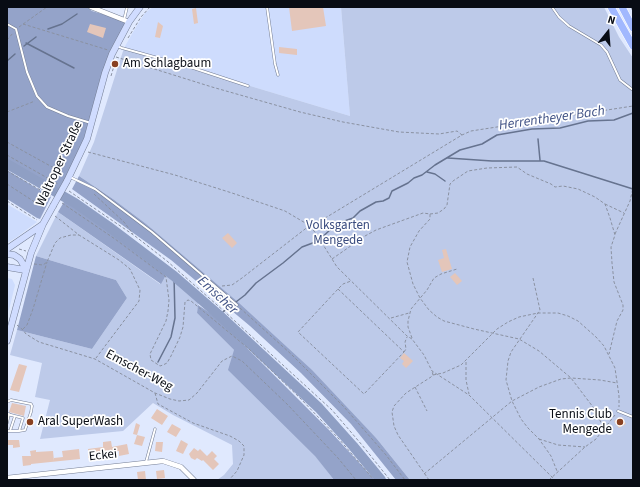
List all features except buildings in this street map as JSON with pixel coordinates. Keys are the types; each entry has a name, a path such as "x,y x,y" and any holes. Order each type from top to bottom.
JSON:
{"main road":[{"name":"Waltroper Straße","path":"7,341 25,270 31,253 43,224 82,150 92,124 105,73 119,47 126,21 140,7"},
{"path":"612,7 633,46"},
{"path":"622,7 633,28"},
{"path":"7,249 43,224"},
{"path":"7,254 20,259 24,264 25,270 7,267"}],"street":[{"path":"91,7 126,21"},
{"name":"Eckei","path":"7,478 163,461 181,467 194,480"}],"lane":[{"path":"126,21 127,7"},
{"path":"267,7 275,64 278,75"},
{"path":"552,7 559,17 569,26 601,45 607,52 620,80 633,90"},
{"path":"7,24 16,29 27,72 39,99 47,107 92,124"},
{"path":"119,47 187,66 248,86"},
{"path":"68,179 95,189 152,232 237,305"},
{"path":"7,402 11,400 30,404 32,406 26,430 7,431"},
{"path":"618,411 633,417"},
{"path":"7,423 8,414 23,418 19,431"},
{"path":"10,431 15,416"},
{"path":"146,463 155,429"}],"path":[{"path":"7,40 16,29 47,7"},
{"path":"119,47 150,7"},
{"path":"631,7 633,12"},
{"path":"23,24 108,50"},
{"path":"117,58 300,112 343,122 399,132 439,134 457,131 462,135"},
{"path":"7,112 39,99"},
{"path":"215,286 232,285 310,226 471,131 489,127 633,106"},
{"path":"7,142 68,179"},
{"path":"87,152 175,175 259,202 285,211 310,226 337,267 412,339 424,355 433,375"},
{"path":"7,155 53,181"},
{"path":"332,259 376,230 423,213 438,213 447,205 450,184 453,181 468,171 487,168 517,167 527,174 555,187 563,186 578,189 595,197 604,204 616,208 624,214"},
{"path":"7,171 53,198"},
{"name":"Emscher-Weg","path":"7,184 51,209 79,235 119,260 130,269 140,290 139,301 96,359 155,393 179,401 190,400 222,360 232,356 242,361 287,404 338,458 356,480"},
{"path":"84,184 124,222 135,236"},
{"path":"609,355 617,321 623,305 614,282 611,247 630,202 633,188"},
{"path":"73,193 135,236 167,261 222,309 332,410 390,480"},
{"path":"7,201 43,224"},
{"path":"60,201 116,239 166,277 169,300 168,311 166,321 150,354 151,360 160,366 167,363 180,337 186,302 191,300 249,349 301,399 339,439 374,480"},
{"path":"604,204 615,235"},
{"path":"430,214 430,219 419,231 410,247 407,262 413,284 420,298 429,310 444,321 468,328 519,339 552,361 571,378 596,411 604,430"},
{"path":"23,330 27,325 33,309 47,262 58,239 70,235 79,235"},
{"path":"19,249 26,251"},
{"path":"33,264 43,265 47,262"},
{"path":"412,339 408,327 409,313 427,290 434,278 457,269"},
{"path":"533,278 540,310 511,352 506,371 508,389 512,401 528,428 551,456 557,472"},
{"path":"352,281 343,284 298,332 303,337 364,394 404,352 406,349 405,342 408,336"},
{"path":"338,289 404,352"},
{"path":"237,305 291,354 344,407 382,450 405,480"},
{"path":"390,318 409,313"},
{"path":"429,480 398,435 394,426 392,412 394,406 414,386 433,375 443,374 466,361 497,329 508,322 519,317 538,313 558,313 578,321 596,337 609,355 618,383 620,403 618,411 596,439 585,447 549,480"},
{"path":"12,322 26,334 39,342 96,359"},
{"path":"466,361 466,380 469,395"},
{"path":"432,371 469,395 555,480"},
{"path":"424,474 512,401 539,387 561,379 571,378 618,383"},
{"path":"414,386 427,411"},
{"path":"155,393 158,404 193,423 230,436 244,446 244,455 237,471 229,480"},
{"path":"538,439 558,445 585,447"}],"shaded area":[{"path":"7,7 87,7 92,11 129,22 116,45 91,126 59,194 7,164"},
{"path":"153,7 341,7 350,116 124,48 145,13"},
{"path":"7,170 51,197 40,219 7,199"},
{"path":"79,176 145,223 239,303 312,370 377,439 410,480 396,480 351,424 301,373 250,326 171,260 72,189"},
{"path":"65,200 167,273 161,284 58,212"},
{"path":"7,204 37,222 7,243"},
{"path":"36,256 116,280 127,298 92,349 17,330"},
{"path":"7,278 12,279 15,285 9,310 7,311"},
{"path":"198,305 216,317 330,431 375,480 334,480 315,456 228,370 234,350 197,313"}],"green space":[{"name":"Volksgarten Mengede","path":"341,7 604,7 619,37 633,58 633,480 410,480 377,439 145,223 79,176 94,142 124,48 350,116"},
{"path":"58,212 160,284 167,273 199,300 197,313 234,350 334,480 217,480 224,475 233,464 232,445 173,415 153,403 123,431 40,439 50,400 35,397 42,363 10,355 17,330 92,349 127,298 116,280 36,256"}],"waterway":[{"path":"48,29 62,24 77,14"},
{"path":"24,46 36,37"},
{"path":"26,43 74,68"},
{"path":"7,61 15,54"},
{"name":"Herrentheyer Bach","path":"219,315 245,295 256,283 302,247 318,241 339,223 353,218 360,211 376,202 389,198 392,191 422,175 435,165 460,150 482,144 497,135 532,129 560,128 588,121 614,120 633,113"},
{"path":"538,139 540,160"},
{"path":"448,158 492,161 544,161 633,189"},
{"name":"Emscher","path":"7,164 75,203 174,276 219,315 319,408 381,480"},
{"path":"427,172 435,174 445,181"},
{"path":"158,362 171,337 175,318 174,276"}],"place":[{"name":"Am Schlagbaum","path":"115,64"},
{"name":"Aral SuperWash","path":"30,422"},
{"name":"Tennis Club Mengede","path":"620,422"}]}
